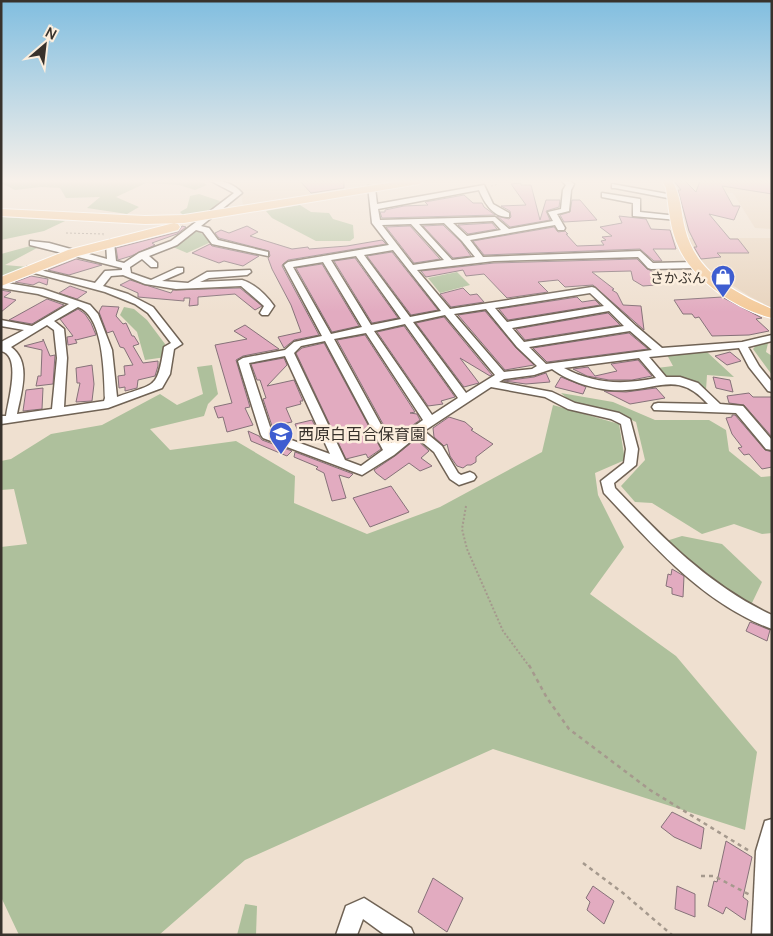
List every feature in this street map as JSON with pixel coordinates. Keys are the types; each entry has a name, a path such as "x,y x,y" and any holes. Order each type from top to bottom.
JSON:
{"main road":[{"path":"1,284 27,270 73,253 178,225"},
{"path":"679,225 682,240 694,265 725,290 772,314"}],"street":[{"path":"96,288 108,273 126,269 132,260 174,243 198,225"},
{"path":"377,225 448,312 496,380 548,394 572,406 615,416 626,422 632,449 630,465 607,481 609,490 649,532 703,580 729,599 772,622"},
{"path":"415,225 449,261"},
{"path":"450,225 465,239 481,260"},
{"path":"500,225 507,232"},
{"path":"465,239 560,225"},
{"path":"196,227 206,230 215,242 265,254 248,267 247,272 250,279 249,285 253,292 270,306 265,313"},
{"path":"33,243 112,263 126,269 128,275 136,279 185,286 233,282 249,285"},
{"path":"110,243 112,263"},
{"path":"390,452 288,265 395,248"},
{"path":"358,253 465,400"},
{"path":"411,268 449,261 640,254 651,266 694,265"},
{"path":"142,256 154,265"},
{"path":"325,258 430,421"},
{"path":"2,346 11,350 16,360 19,378 6,418 108,404 158,386 165,374 169,347 177,344 172,334 158,322 150,309 140,302 27,270"},
{"path":"154,282 180,270"},
{"path":"185,286 207,275 247,272"},
{"path":"1,284 40,291 87,306 93,314 107,350 111,398 108,404"},
{"path":"660,351 632,328 592,290 448,312 298,344 288,352 243,362 267,435 362,471 430,421 496,380 549,367 660,351 742,344 772,338"},
{"path":"2,346 48,322 78,303"},
{"path":"488,307 521,346 549,367 563,374 599,384 623,387 663,380 683,380 691,383 706,394 716,408"},
{"path":"504,326 611,308"},
{"path":"1,322 34,329"},
{"path":"48,322 59,329 62,358 58,410"},
{"path":"521,346 632,328"},
{"path":"742,344 754,367 772,388"},
{"path":"288,352 340,462"},
{"path":"642,355 663,380"},
{"path":"658,407 738,409 770,446"},
{"path":"417,431 438,449 454,476 459,480 470,477"},
{"path":"764,935 766,851 772,828"},
{"path":"346,935 353,913 364,908 404,935"}],"path":[{"path":"66,233 104,234 96,247"},
{"path":"466,506 462,529 467,549 503,632 526,662 547,698 569,729 650,790 766,861"},
{"path":"583,863 623,892 672,935"},
{"path":"701,876 714,876 765,904"}],"shaded area":[{"path":"753,225 772,225 772,229 755,228"},
{"path":"688,238 772,238 772,308 726,281 722,282 699,259"}],"green space":[{"path":"1,225 57,225 44,231 1,240"},
{"path":"285,225 353,225 354,238 350,241 316,241"},
{"path":"197,231 206,236 211,242 187,253 173,247"},
{"path":"34,245 37,248 5,265 28,267 1,277 1,254"},
{"path":"457,272 470,285 440,293 428,278"},
{"path":"124,307 134,309 147,320 165,344 166,357 145,360 137,332 120,315"},
{"path":"759,342 768,343 766,352 772,356 772,375 753,349"},
{"path":"707,352 734,377 707,375 706,390 686,380 664,377 657,368 673,366 666,353"},
{"path":"212,365 218,394 208,404 204,416 150,429 170,450 236,441 295,476 294,503 367,534 440,507 542,452 553,405 619,424 625,460 595,473 598,495 624,547 590,594 676,656 757,752 745,830 493,749 245,860 159,935 19,935 1,897 1,547 27,544 14,489 1,490 1,461 11,459 51,434 102,425 160,394 177,405 203,394 197,367"},
{"path":"561,393 613,402 655,420 709,420 726,430 729,451 761,477 772,476 772,533 762,534 734,524 702,534 652,503 635,502 621,486 645,460 636,422 614,412 570,401"},
{"path":"682,536 722,544 762,582 751,605 709,581 663,542"},
{"path":"245,904 257,906 256,935 237,935"}],"building":[{"path":"443,225 461,242 471,256 453,258 423,226"},
{"path":"458,225 493,225 497,229 468,234"},
{"path":"507,225 523,225 510,227"},
{"path":"613,225 649,225 651,229 670,230 676,249 653,249 662,261 654,261 640,249 484,255 473,241 554,227 558,232 565,231 577,246 604,245 601,241 606,240 602,237 612,236 600,227"},
{"path":"687,225 718,225 730,239 738,239 749,253 717,253 721,257 701,259 694,247 697,247"},
{"path":"182,226 186,227 177,234 152,243 155,245 118,260 116,248 178,232"},
{"path":"247,226 258,232 250,236 292,249 347,246 382,240 386,244 288,260 283,264 282,266 319,335 294,340 284,348 278,337 301,332 291,305 272,269 268,258 270,256 269,251 219,238 215,233 221,230 229,233"},
{"path":"410,226 440,259 414,263 386,227"},
{"path":"210,244 259,256 243,266 224,261 219,263 192,253"},
{"path":"392,252 438,310 411,315 367,256"},
{"path":"355,258 398,318 372,323 334,261"},
{"path":"76,259 102,265 69,275 48,270"},
{"path":"637,259 647,269 652,271 656,285 643,286 633,280 631,271 592,272 614,289 612,290 617,293 623,305 641,306 644,330 593,285 565,287 558,280 538,282 548,292 507,298 484,274 466,276 463,270 426,277 421,271 494,263"},
{"path":"322,264 359,326 332,332 296,268"},
{"path":"31,276 48,279 47,285 39,282 33,285 15,282"},
{"path":"130,280 171,293 173,290 240,288 262,306 255,310 235,294 198,297 198,305 189,306 190,298 184,298 184,301 138,297 138,293 120,285"},
{"path":"70,286 87,292 77,299 59,293"},
{"path":"463,288 470,295 477,294 484,302 451,307 440,294"},
{"path":"1,290 11,292 4,297 16,300 1,312"},
{"path":"577,297 582,302 595,300 600,305 508,320 499,309"},
{"path":"722,297 762,318 756,319 769,331 749,335 712,336 699,317 695,318 692,314 683,314 674,300"},
{"path":"47,299 64,305 32,324 9,320"},
{"path":"102,306 119,307 116,316 123,324 126,323 132,336 134,336 139,344 133,346 143,363 158,361 155,376 138,380 137,388 125,391 125,387 119,388 118,376 125,375 124,366 133,365 124,348 120,347 113,331 107,333 99,312"},
{"path":"78,309 85,314 96,335 75,339 77,343 68,345 67,337 73,336 60,319"},
{"path":"485,311 516,348 534,365 505,370 458,315"},
{"path":"608,313 620,325 525,340 516,329"},
{"path":"444,317 492,375 490,376 460,358 479,383 464,387 416,323"},
{"path":"245,325 279,349 243,356 236,360 250,407 245,408 253,425 227,432 223,417 218,418 214,407 232,403 215,345 247,339 234,331"},
{"path":"404,326 455,397 441,401 443,404 428,406 377,332"},
{"path":"629,333 648,349 547,362 533,348"},
{"path":"365,335 415,412 410,413 417,414 420,420 403,431 389,435 337,340"},
{"path":"43,339 50,356 55,355 53,384 36,386 38,376 41,376 42,350 24,346 43,341"},
{"path":"324,343 381,449 368,458 366,454 346,459 296,353 302,348"},
{"path":"730,352 741,361 727,365 715,356"},
{"path":"284,358 287,365 267,386 294,380 303,401 300,401 301,404 286,408 292,422 272,426 263,399 266,398 260,380 257,380 251,364"},
{"path":"638,360 652,376 632,380 609,380 587,376 573,369 588,367 595,376 617,371 611,364"},
{"path":"92,365 94,384 92,401 76,402 80,383 77,383 76,368"},
{"path":"546,373 550,382 526,384 504,381 534,377"},
{"path":"561,377 586,387 583,394 555,387"},
{"path":"713,377 730,380 733,392 716,388"},
{"path":"43,388 42,409 23,411 26,390"},
{"path":"656,388 665,398 630,404 604,391 626,392"},
{"path":"749,393 753,397 772,397 772,437 744,405 729,403 727,396"},
{"path":"732,415 735,415 765,450 772,452 772,467 762,469 749,454 744,455 738,448 742,447 732,434 726,418 732,417"},
{"path":"449,417 465,422 473,429 471,430 493,444 476,457 476,462 463,468 457,466 450,456 447,444 444,446 434,437 433,428"},
{"path":"312,420 318,432 300,436 295,424"},
{"path":"248,431 259,436 262,440 292,451 287,456 251,441"},
{"path":"416,439 429,451 421,458 432,466 420,471 409,463 385,480 376,473 374,470"},
{"path":"295,452 353,474 349,478 339,475 346,498 332,501 324,473 316,469 318,467 294,457"},
{"path":"391,486 409,512 370,527 353,498"},
{"path":"672,569 684,576 683,597 672,594 672,588 666,586 668,574 671,575"},
{"path":"750,622 770,630 767,641 746,631"},
{"path":"672,812 704,828 701,849 674,837 661,827"},
{"path":"726,841 752,857 743,897 748,901 745,920 726,907 723,914 708,906 714,881 717,882"},
{"path":"433,878 463,898 447,932 418,912"},
{"path":"593,886 614,901 604,924 587,910 590,902 586,898"},
{"path":"677,886 695,894 695,917 675,909"}],"place":[{"name":"さかぶん","path":"723,298"},
{"name":"西原白百合保育園","path":"281,455"}]}
